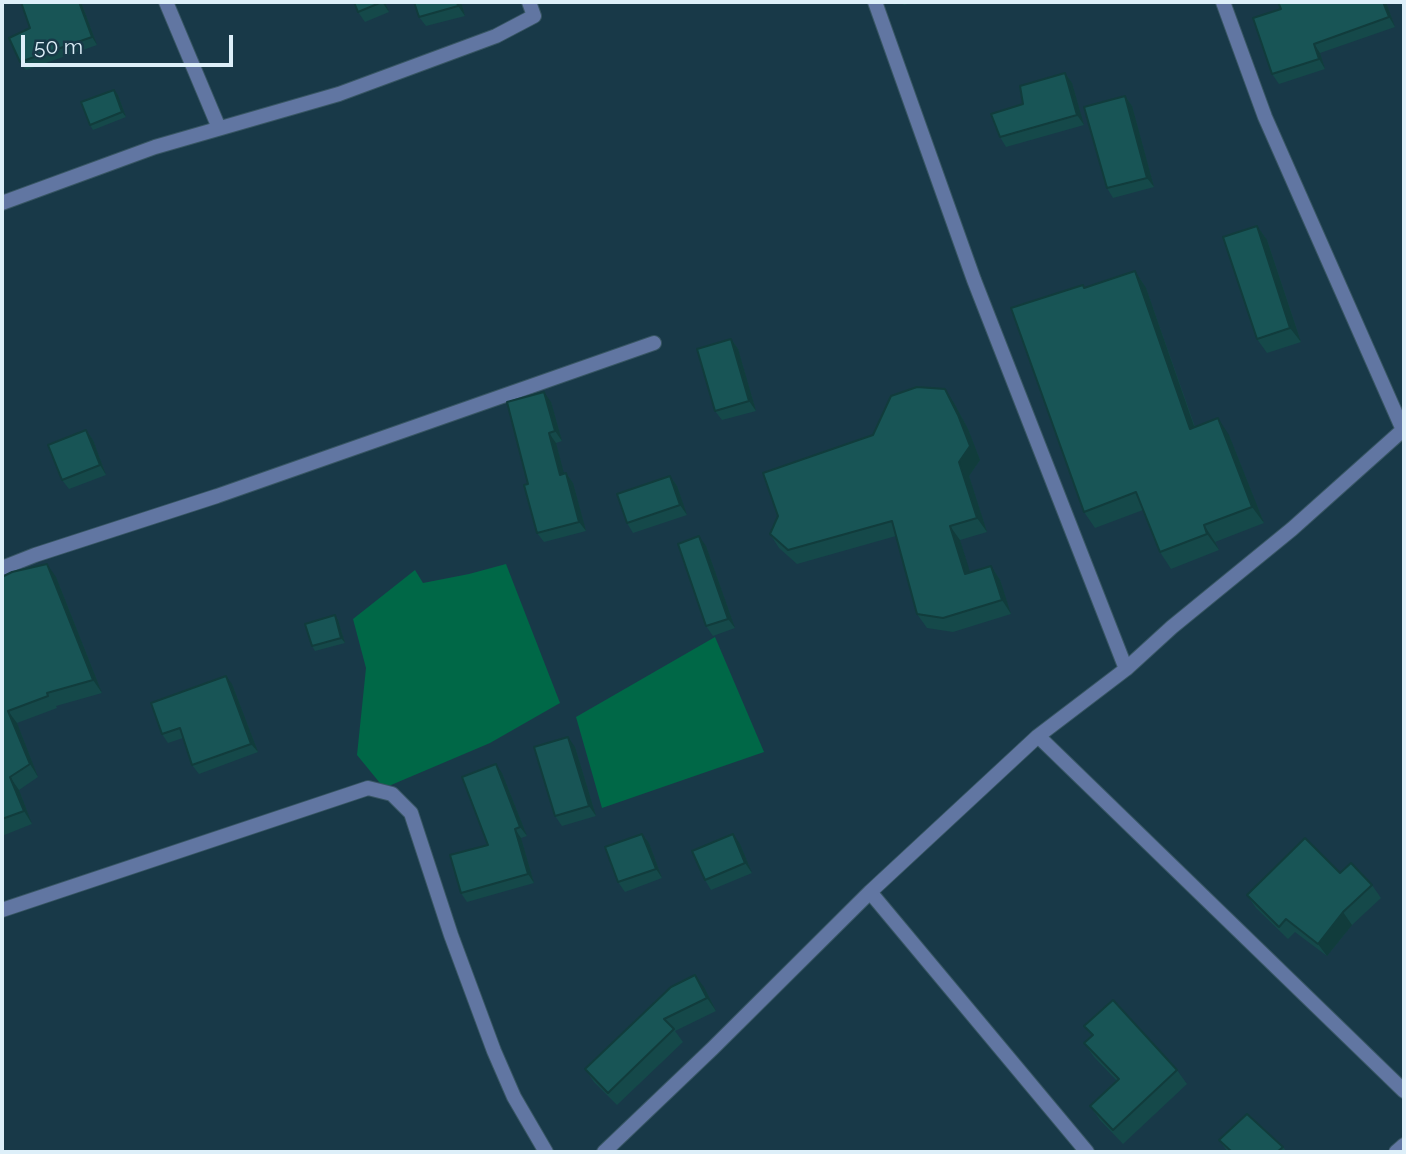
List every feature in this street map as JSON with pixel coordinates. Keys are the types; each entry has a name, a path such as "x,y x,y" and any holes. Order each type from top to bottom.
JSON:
{"street":[{"path":"166,2 219,128"},
{"path":"2,203 132,155 339,94 496,36 534,16 529,2"},
{"path":"875,2 974,280 1126,668"},
{"path":"604,1152 870,892 1038,736 1126,668 1292,529 1404,429 1265,117 1223,2"},
{"path":"2,568 654,343"},
{"path":"1038,736 1404,1091"},
{"path":"2,909 368,788 392,794 411,813 451,935 494,1051 514,1097 546,1152"},
{"path":"870,892 1087,1152"},
{"path":"1396,1152 1404,1145"}],"green space":[{"path":"506,564 560,703 490,743 384,788 357,755 366,668 353,619 415,570 423,583"},
{"path":"715,637 764,752 602,808 576,717"}],"building":[{"path":"21,2 79,2 92,37 20,62 9,38 30,28"},
{"path":"354,2 382,2 358,12"},
{"path":"414,2 457,2 458,6 419,17"},
{"path":"1278,2 1383,2 1389,17 1314,44 1319,59 1272,74 1253,18 1281,9"},
{"path":"1065,73 1077,115 1000,137 991,114 1023,104 1020,86"},
{"path":"114,90 122,112 90,125 81,102"},
{"path":"1125,96 1147,178 1107,188 1084,107"},
{"path":"1257,226 1290,328 1257,339 1223,237"},
{"path":"1135,271 1190,429 1218,418 1252,507 1204,525 1207,534 1160,552 1136,492 1084,512 1011,308"},
{"path":"731,339 749,401 715,411 697,349"},
{"path":"917,387 945,389 958,415 970,446 959,462 977,518 950,526 965,574 991,566 1002,600 943,618 917,614 892,521 788,550 770,534 778,516 763,473 873,435 891,396"},
{"path":"544,392 555,431 549,433 560,475 566,473 579,522 537,533 524,485 528,484 507,402"},
{"path":"86,430 100,465 62,480 48,445"},
{"path":"670,476 680,505 627,523 617,494"},
{"path":"699,536 728,619 706,626 678,544"},
{"path":"47,564 93,680 47,693 48,696 8,711 30,764 10,777 24,811 2,819 2,577"},
{"path":"335,615 341,638 312,646 305,624"},
{"path":"226,676 251,744 192,765 180,728 162,734 151,703"},
{"path":"568,737 589,806 555,816 534,747"},
{"path":"496,764 520,827 515,829 528,874 461,893 450,855 488,845 462,777"},
{"path":"642,834 656,869 618,882 605,847"},
{"path":"733,834 745,863 705,880 692,851"},
{"path":"1305,838 1340,873 1351,863 1372,885 1343,912 1318,944 1286,919 1279,927 1247,895"},
{"path":"695,975 707,998 664,1019 674,1029 608,1093 585,1069 671,987"},
{"path":"1113,1000 1177,1070 1113,1130 1090,1106 1119,1079 1084,1043 1093,1035 1084,1026"},
{"path":"1247,1114 1283,1147 1277,1152 1232,1152 1219,1140"}]}
